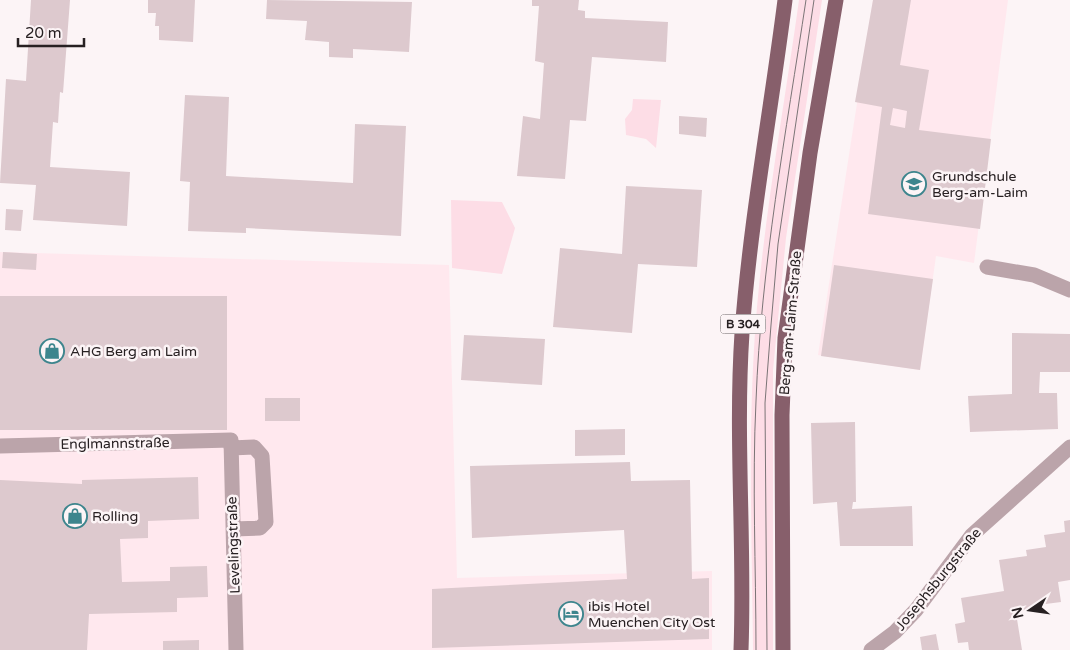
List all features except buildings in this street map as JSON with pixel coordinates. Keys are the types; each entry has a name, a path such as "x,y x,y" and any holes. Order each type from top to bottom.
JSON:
{"main road":[{"name":"B 304","path":"741,650 740,397 742,334 751,244 785,0"},
{"name":"Berg-am-Laim-Straße","path":"783,650 782,415 785,338 809,162 836,0"}],"street":[{"path":"987,267 1034,275 1070,290"},
{"name":"Englmannstraße","path":"0,446 231,444 254,447 262,456 266,522 260,528 232,529"},
{"name":"Levelingstraße","path":"231,444 236,650"},
{"name":"Josephsburgstraße","path":"871,650 895,632 916,610 972,535 1070,447"}],"shaded area":[{"path":"799,0 822,0 786,238 773,370 773,650 753,650 751,478 752,393 757,307 765,230"},
{"name":"Grundschule Berg-am-Laim","path":"873,0 1008,0 974,263 936,256 920,370 818,355"},
{"path":"633,99 661,100 656,148 646,139 626,135 625,119 632,110"},
{"path":"451,200 502,202 515,228 502,274 452,268"},
{"path":"0,252 449,265 457,578 712,571 712,650 0,650"}],"tram line":[{"path":"756,650 754,463 759,350 775,200 806,0"},
{"path":"767,650 765,403 778,244 814,0"}],"place":[{"name":"Grundschule Berg-am-Laim","path":"914,184"},
{"name":"AHG Berg am Laim","path":"52,351"},
{"name":"Rolling","path":"75,516"},
{"name":"ibis Hotel Muenchen City Ost","path":"571,614"}]}
